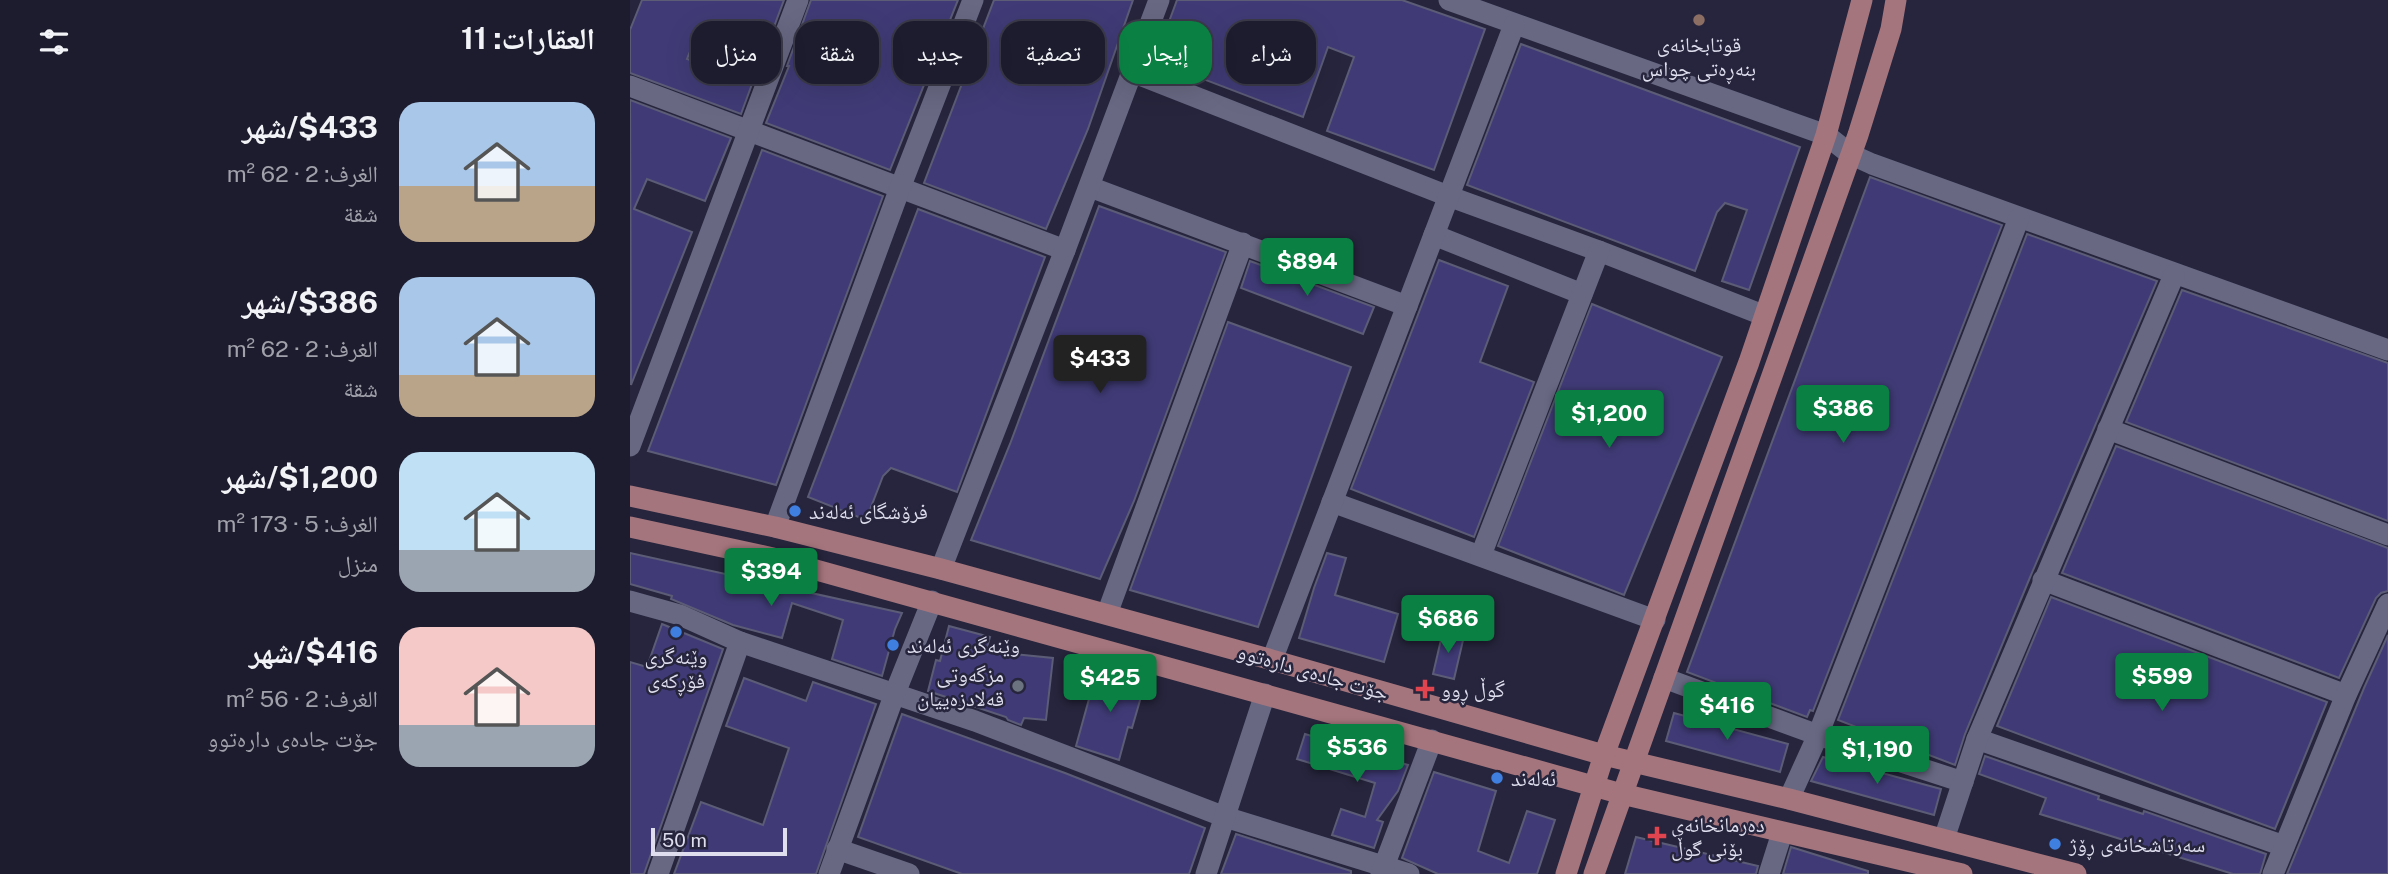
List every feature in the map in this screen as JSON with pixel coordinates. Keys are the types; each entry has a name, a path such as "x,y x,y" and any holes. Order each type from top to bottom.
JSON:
{"main road":[{"path":"1566,874 1604,755 1749,362 1826,135 1862,0"},
{"path":"1594,874 1850,154 1891,29 1896,0"},
{"name":"جۆت جادەی دارەتوو","path":"630,496 775,527 941,569 1633,763 1789,799 2076,874"},
{"name":"جۆت جادەی دارەتوو","path":"630,527 773,558 1622,794 1940,871 1962,874"}],"street":[{"path":"630,446 798,0"},
{"path":"775,527 900,188 973,0"},
{"path":"1151,21 1159,0"},
{"path":"1449,0 1826,135 1850,154 1872,164 2388,350"},
{"path":"1272,660 1514,25"},
{"path":"941,569 1128,84"},
{"path":"1163,84 1763,315"},
{"path":"630,86 1065,250"},
{"path":"1090,187 1407,306"},
{"path":"1789,799 1818,735 2019,218"},
{"path":"1434,235 1582,294"},
{"path":"1107,614 1243,243"},
{"path":"1481,555 1599,251"},
{"path":"1944,839 1977,739 2174,275"},
{"path":"2108,429 2388,535"},
{"path":"1332,502 1655,620"},
{"path":"2043,580 2346,695"},
{"path":"630,601 681,615 740,642 975,721 1225,817 1382,870 1409,874"},
{"path":"829,874 895,693 932,601"},
{"path":"2273,874 2346,695 2388,604"},
{"path":"658,874 740,642"},
{"path":"1664,678 1818,735 1963,782"},
{"path":"1206,874 1265,694"},
{"path":"1977,739 2284,846"},
{"path":"1382,870 1432,740"},
{"path":"1769,874 1782,833"},
{"path":"837,849 909,874"}],"building":[{"path":"642,0 784,0 776,21 691,21 691,49 687,59 691,61 691,84 752,84 741,114 630,73 630,30"},
{"path":"811,0 958,0 950,21 893,21 893,84 924,84 890,170 766,123 795,44 795,84 879,84 879,21 803,21"},
{"path":"994,0 1133,0 1126,21 1119,21 1119,40 1105,80 1105,21 1001,21 1001,84 1104,84 1046,229 924,183 962,84 987,84 986,21"},
{"path":"1177,0 1402,0 1485,29 1434,170 1327,131 1354,57 1328,47 1316,81 1316,21 1226,21 1226,84 1315,84 1303,117 1212,82 1212,21 1169,21"},
{"path":"1521,44 1800,147 1749,290 1722,281 1747,210 1725,203 1717,212 1695,271 1467,185"},
{"path":"630,100 731,138 705,201 647,179 634,209 692,232 631,385"},
{"path":"762,150 883,196 776,485 648,451"},
{"path":"1870,177 2002,225 1813,711 1810,710 1807,717 1687,672"},
{"path":"1099,206 1226,252 1134,501 1100,579 971,540"},
{"path":"918,209 1045,257 957,492 891,468 883,476 866,520 808,497"},
{"path":"2027,234 2157,281 2031,575 1965,734 1955,765 1838,720"},
{"path":"1439,260 1508,286 1480,362 1534,382 1474,537 1351,489"},
{"path":"1250,261 1374,307 1363,334 1241,288"},
{"path":"2182,290 2388,363 2388,521 2126,422"},
{"path":"1592,304 1722,357 1624,595 1498,546"},
{"path":"1228,322 1351,367 1258,627 1130,590"},
{"path":"2116,446 2388,548 2388,591 2376,598 2339,678 2062,573"},
{"path":"630,553 902,613 882,676 832,659 843,620 792,603 782,638 733,625 671,599 672,596 630,584"},
{"path":"1327,553 1346,558 1335,595 1398,614 1384,662 1299,638"},
{"path":"2051,597 2327,702 2275,829 1997,726"},
{"path":"662,624 723,649 644,874 630,874 630,662 647,667"},
{"path":"949,626 990,637 986,651 1053,658 1046,720 1024,718 1021,725 1006,717 928,691 936,660 940,661"},
{"path":"1443,631 1464,636 1454,679 1433,674"},
{"path":"2388,635 2388,874 2287,874 2364,688"},
{"path":"1097,670 1145,683 1119,760 1076,746"},
{"path":"744,678 806,701 813,682 876,704 816,874 674,874 701,802 763,825 789,748 726,726"},
{"path":"1674,713 1788,744 1780,772 1666,741"},
{"path":"902,714 1065,773 1205,828 1189,874 962,874 858,837"},
{"path":"1305,734 1408,765 1398,791 1377,820 1383,822 1374,848 1332,835 1341,809 1365,817 1375,783 1297,759"},
{"path":"1985,756 2099,796 2098,799 2143,814 2144,811 2266,854 2260,874 2233,874 2040,814 2046,798 1979,774"},
{"path":"1823,757 1941,789 1934,815 1811,781"},
{"path":"1434,772 1496,791 1478,851 1509,863 1527,811 1555,820 1537,874 1438,874 1402,858"},
{"path":"1236,834 1351,871 1351,874 1221,874"},
{"path":"1636,837 1758,866 1756,874 1625,874"},
{"path":"1791,847 1868,871 1868,874 1783,874"}],"place":[{"name":"قوتابخانەی بنەڕەتی چواس","path":"1699,20"},
{"name":"فرۆشگای ئەلەند","path":"795,511"},
{"name":"وێنەگری فۆڕکەی","path":"676,632"},
{"name":"وێنەگری ئەلەند","path":"893,645"},
{"name":"مزگەوتی قەلادزەییان","path":"1018,686"},
{"name":"گوڵ ڕوو","path":"1425,689"},
{"name":"ئەلەند","path":"1497,778"},
{"name":"دەرمانخانەی بۆنی گوڵ","path":"1657,836"},
{"name":"سەرتاشخانەی ڕۆژ","path":"2055,844"}]}
